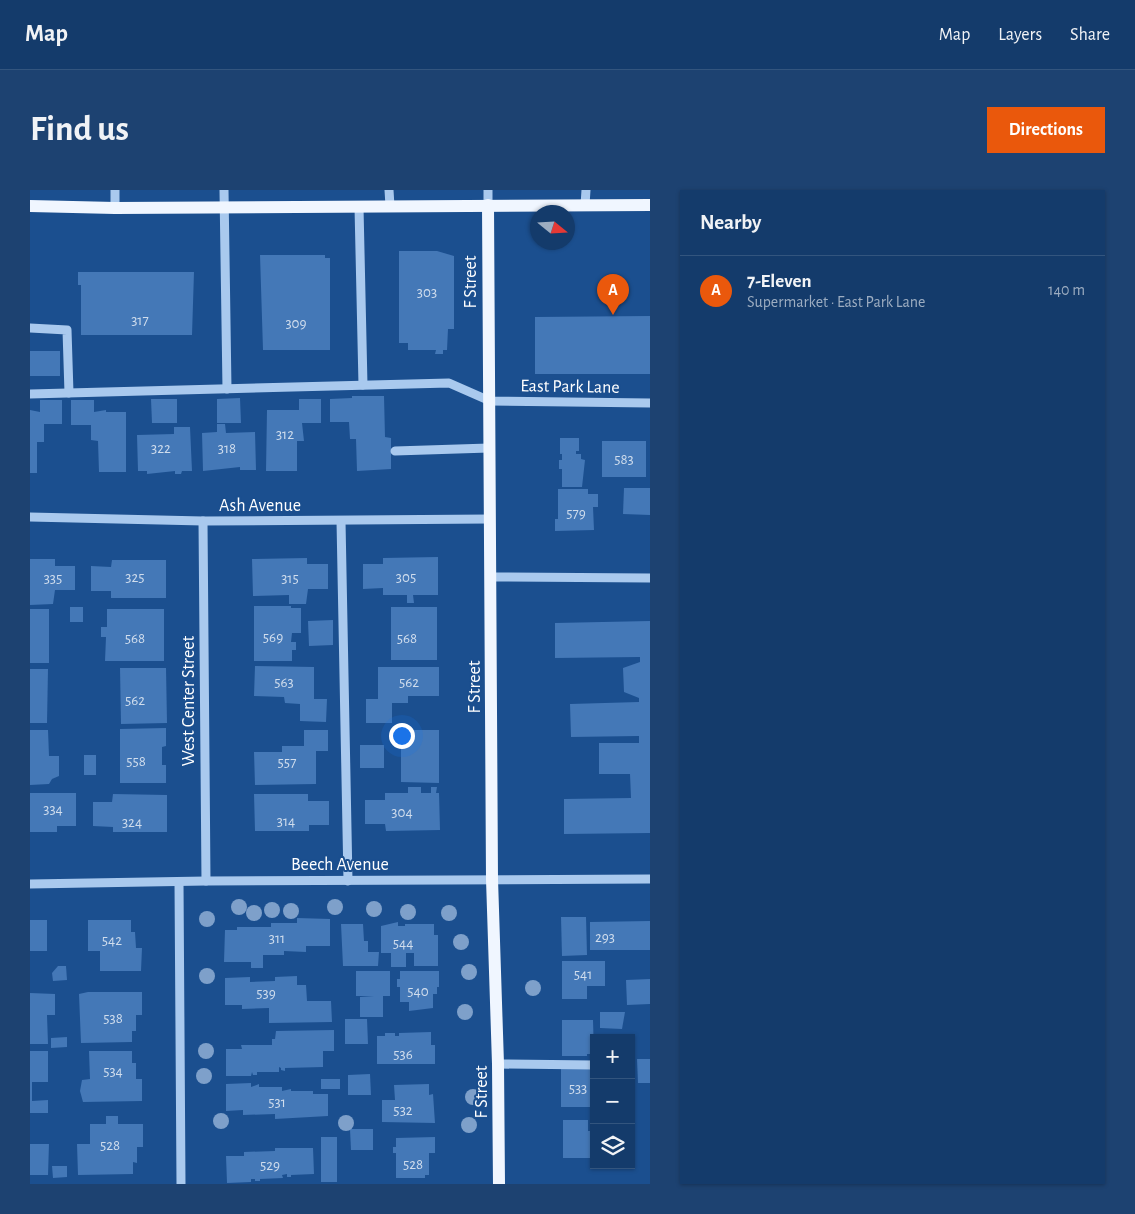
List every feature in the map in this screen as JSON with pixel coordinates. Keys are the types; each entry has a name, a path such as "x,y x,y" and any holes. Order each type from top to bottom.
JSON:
{"main road":[{"name":"F Street","path":"488,205 492,879 498,1064 499,1184"},
{"path":"30,206 225,208 650,205"}],"street":[{"path":"115,190 115,208"},
{"path":"224,190 227,389"},
{"path":"389,190 390,206"},
{"name":"F Street","path":"488,190 488,205"},
{"path":"585,205 586,190"},
{"path":"359,207 363,385"},
{"path":"30,328 67,330 69,393"},
{"path":"30,394 449,383 490,401"},
{"name":"East Park Lane","path":"490,401 650,404"},
{"path":"395,451 490,448"},
{"name":"Ash Avenue","path":"30,517 203,521 489,519"},
{"name":"West Center Street","path":"203,521 206,880"},
{"path":"342,521 348,881"},
{"path":"491,577 650,578"},
{"name":"Beech Avenue","path":"30,884 206,880 650,879"},
{"path":"179,882 181,1184"},
{"path":"498,1064 590,1065"}],"building":[{"path":"399,251 437,251 454,256 454,329 448,329 447,350 443,350 443,354 435,354 436,350 408,350 408,343 399,343"},
{"path":"260,255 325,255 325,258 330,258 330,350 263,350"},
{"path":"78,272 194,272 192,335 81,335 81,285 78,285"},
{"path":"650,316 650,374 535,374 535,317"},
{"path":"30,351 60,351 60,376 30,376"},
{"path":"352,396 384,396 385,437 391,438 391,469 357,471 356,439 350,439 349,422 330,422 330,399 352,398"},
{"path":"240,398 241,423 217,423 217,399"},
{"path":"151,399 177,399 177,423 152,423"},
{"path":"299,399 321,399 321,423 302,423 304,441 297,441 297,471 266,471 267,410 299,410"},
{"path":"40,400 62,400 62,424 44,424 44,442 37,442 37,473 30,473 30,410 40,412"},
{"path":"71,400 94,400 94,412 106,410 106,412 126,412 126,472 99,472 98,441 91,440 91,425 71,425"},
{"path":"217,424 225,424 226,433 255,432 256,470 240,470 240,467 203,471 202,433 217,432"},
{"path":"174,427 190,427 192,471 182,471 181,474 175,474 175,471 147,474 147,471 138,471 137,435 174,434"},
{"path":"560,438 579,438 579,451 576,451 576,454 581,454 581,459 585,460 582,487 562,487 562,469 559,469 559,460 562,460"},
{"path":"602,441 646,441 646,477 602,477"},
{"path":"624,488 650,488 650,515 623,514"},
{"path":"558,489 588,489 588,494 598,494 598,507 593,507 594,530 555,531 555,519 558,519"},
{"path":"438,557 438,595 413,595 414,603 407,603 407,595 383,595 383,588 363,589 363,564 383,564 383,558"},
{"path":"307,558 307,564 328,564 328,589 308,589 306,604 289,604 289,595 253,596 252,559"},
{"path":"30,559 55,559 55,566 75,566 75,590 55,590 53,604 30,605"},
{"path":"112,560 166,560 166,598 111,598 111,591 91,591 91,566 111,567"},
{"path":"254,606 291,606 291,608 301,608 301,633 292,633 291,642 296,642 296,650 292,650 292,661 254,661"},
{"path":"70,607 83,607 83,622 70,622"},
{"path":"391,607 437,607 437,660 391,660"},
{"path":"30,609 49,609 49,663 30,663"},
{"path":"107,609 164,609 164,661 105,661 106,637 101,637 101,627 107,627"},
{"path":"333,620 333,645 309,646 308,621"},
{"path":"650,621 650,833 564,834 564,799 631,798 630,774 599,774 599,743 639,743 639,736 571,737 570,704 639,702 639,698 624,692 623,668 640,662 640,657 555,658 555,623"},
{"path":"255,666 314,667 314,699 327,699 326,722 300,721 300,704 285,703 284,697 254,696"},
{"path":"378,667 439,667 439,696 408,696 408,703 392,703 392,723 366,723 366,699 378,699"},
{"path":"120,668 166,668 167,723 121,724"},
{"path":"30,669 48,669 47,723 30,723"},
{"path":"166,728 166,746 162,747 162,765 166,765 166,783 120,783 120,729"},
{"path":"30,730 48,730 49,756 59,756 59,776 52,779 49,784 30,785"},
{"path":"304,730 328,730 328,751 316,751 316,784 255,785 254,752 282,752 282,746 304,746"},
{"path":"401,730 439,730 439,783 401,782"},
{"path":"360,745 384,745 384,768 360,768"},
{"path":"84,755 96,755 96,775 84,775"},
{"path":"408,787 421,787 421,793 431,793 431,787 437,787 436,793 439,793 440,830 386,831 385,824 365,824 365,800 385,800 385,793 408,793"},
{"path":"30,793 76,793 76,826 57,826 57,832 30,832"},
{"path":"113,794 167,795 167,832 113,832 113,827 93,826 93,802 112,802"},
{"path":"254,794 308,794 308,801 329,801 329,825 309,825 309,831 255,831"},
{"path":"561,917 586,917 587,955 562,956"},
{"path":"297,918 330,919 330,946 306,946 306,952 284,951 284,955 263,955 263,968 251,968 251,962 224,962 225,930 237,930 237,927 271,927 271,923 297,923"},
{"path":"30,920 47,920 47,951 30,951"},
{"path":"88,920 131,920 131,932 135,932 136,948 142,948 141,971 100,971 100,951 88,951"},
{"path":"650,921 650,950 590,950 590,922"},
{"path":"398,922 398,926 405,926 405,924 434,924 434,935 438,935 438,966 414,966 414,953 406,953 406,967 391,967 391,953 381,953 381,926"},
{"path":"341,924 363,924 364,941 368,941 368,952 379,952 378,966 343,966"},
{"path":"562,961 605,961 605,986 587,986 587,999 562,999"},
{"path":"58,966 66,966 67,980 53,981 52,973"},
{"path":"356,971 390,971 390,996 383,996 383,1017 360,1017 360,997 374,996 356,996"},
{"path":"400,971 439,971 439,987 437,987 437,994 433,994 433,1008 409,1011 409,1002 400,1002 400,987 397,987 397,979 400,979"},
{"path":"297,976 297,985 306,985 307,1001 331,1001 332,1022 269,1023 269,1008 242,1009 242,1005 225,1005 225,978 250,977 250,982 275,981 275,977"},
{"path":"650,979 650,1004 627,1005 626,980"},
{"path":"88,992 142,992 142,1015 136,1015 136,1031 132,1031 132,1042 81,1043 79,994"},
{"path":"30,993 55,994 55,1015 47,1015 48,1044 30,1044"},
{"path":"600,1012 625,1012 622,1029 600,1028"},
{"path":"345,1019 367,1019 368,1044 345,1044"},
{"path":"562,1020 593,1020 593,1034 590,1034 590,1054 587,1054 587,1056 562,1056"},
{"path":"334,1030 334,1051 323,1051 323,1067 285,1068 285,1071 279,1067 279,1072 257,1072 257,1075 253,1075 252,1072 251,1076 226,1076 226,1049 242,1049 241,1045 272,1045 272,1039 275,1039 276,1031"},
{"path":"431,1032 431,1045 435,1045 435,1064 377,1064 377,1036 385,1036 385,1033 395,1033 395,1036 399,1036 399,1033"},
{"path":"67,1037 67,1047 51,1048 51,1038"},
{"path":"30,1051 48,1051 48,1082 32,1082 32,1101 48,1100 48,1113 30,1113"},
{"path":"89,1051 132,1051 132,1063 136,1063 136,1079 142,1079 142,1101 83,1102 80,1091 82,1080 90,1079"},
{"path":"637,1059 650,1059 650,1083 638,1083"},
{"path":"561,1068 590,1068 590,1107 561,1107"},
{"path":"370,1074 371,1095 348,1095 348,1075"},
{"path":"321,1079 340,1079 340,1089 321,1089"},
{"path":"251,1083 251,1087 259,1084 259,1087 282,1087 282,1091 291,1089 291,1091 313,1091 313,1094 328,1094 328,1116 275,1119 275,1114 243,1115 243,1110 226,1111 226,1084"},
{"path":"429,1084 429,1095 433,1094 435,1123 382,1122 382,1100 395,1100 394,1085"},
{"path":"106,1116 118,1116 118,1124 143,1124 143,1147 137,1147 137,1163 133,1162 133,1174 78,1175 77,1144 90,1144 90,1124 106,1124"},
{"path":"563,1120 588,1120 590,1158 563,1158"},
{"path":"350,1129 373,1129 373,1150 351,1150"},
{"path":"321,1137 337,1137 337,1182 321,1182"},
{"path":"435,1137 435,1153 429,1153 429,1175 425,1175 425,1178 396,1178 396,1153 393,1153 393,1147 396,1147 396,1138"},
{"path":"30,1144 49,1144 48,1175 30,1175"},
{"path":"275,1148 313,1148 314,1174 291,1175 291,1177 287,1177 287,1174 282,1175 283,1178 260,1179 260,1181 251,1179 251,1182 227,1183 226,1156 244,1156 244,1152 275,1151"},
{"path":"52,1166 67,1166 67,1177 53,1178"}],"place":[{"name":"7-Eleven","path":"613,315"}]}
